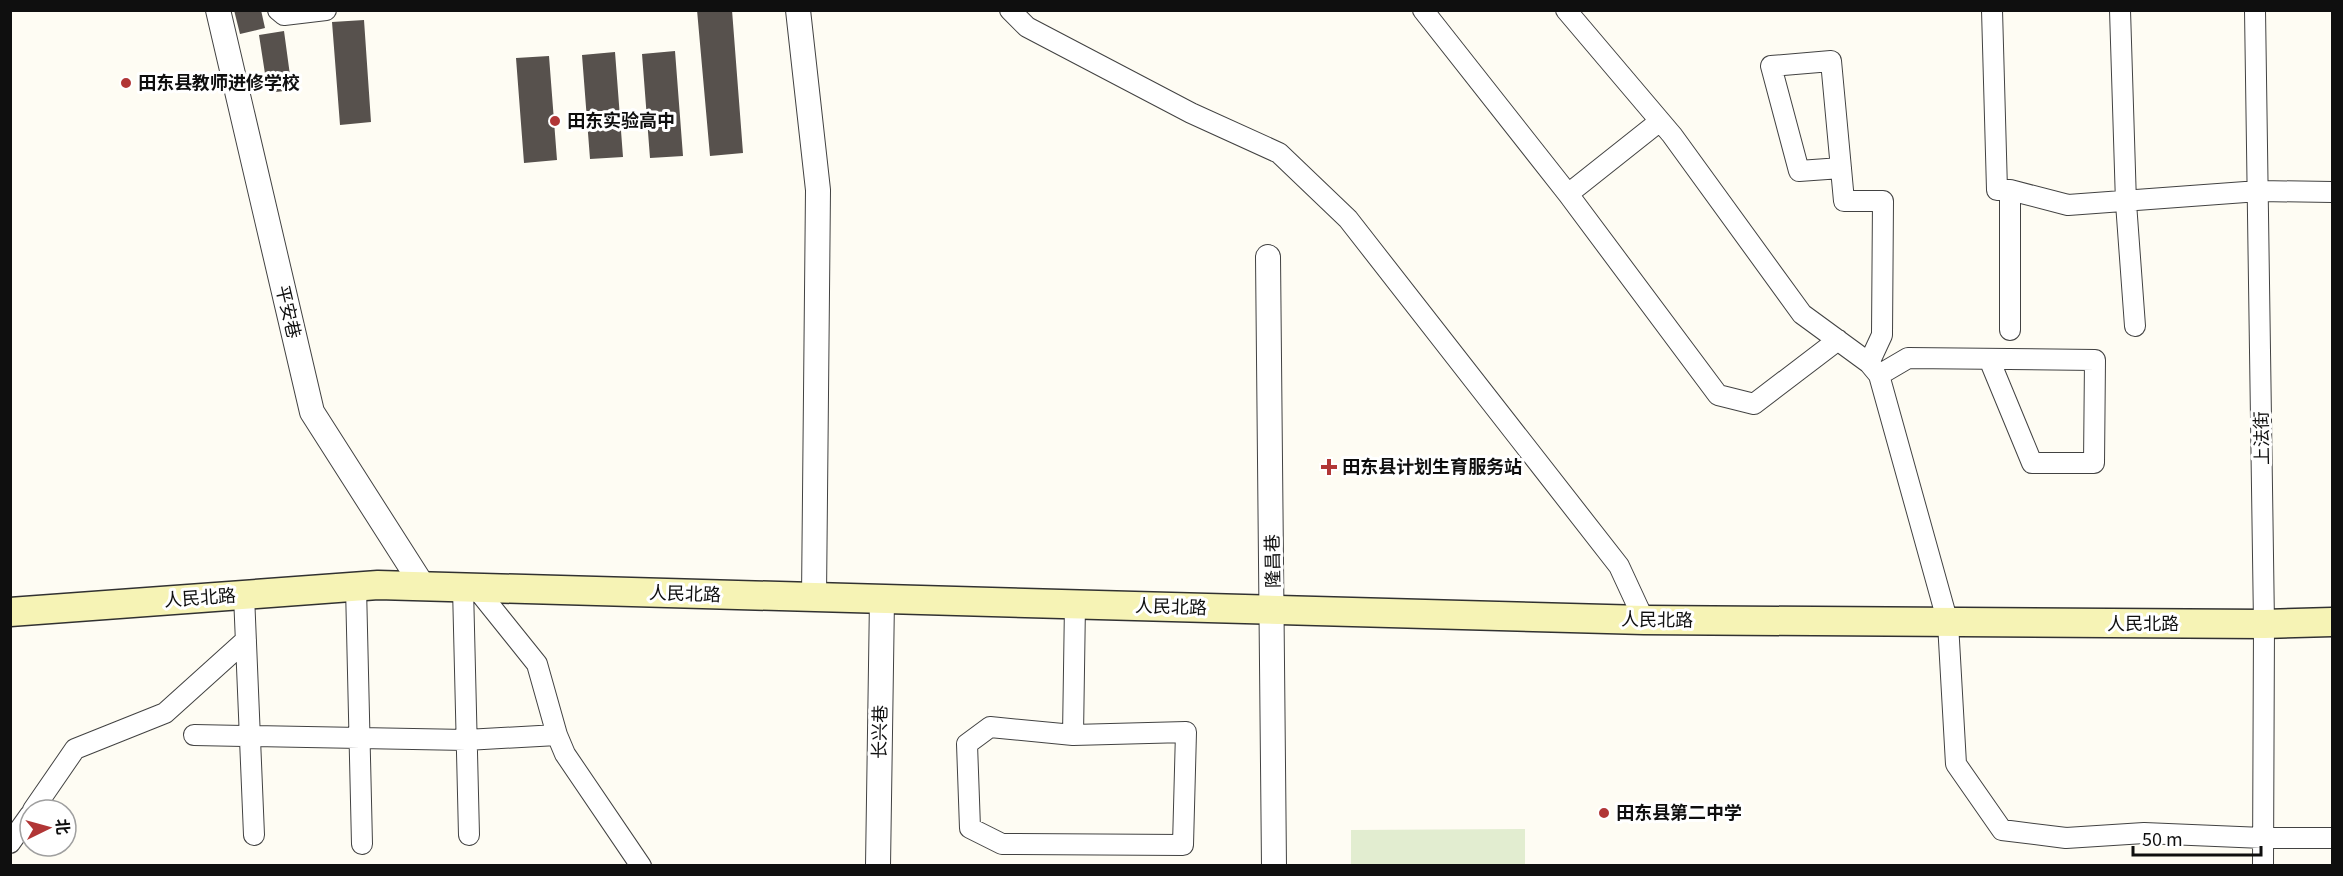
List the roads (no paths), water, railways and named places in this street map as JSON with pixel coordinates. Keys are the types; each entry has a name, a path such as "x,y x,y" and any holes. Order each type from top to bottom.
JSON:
{"main road":[{"name":"人民北路","path":"10,612 356,587 423,586 1644,620 2264,624 2332,622"}],"street":[{"name":"平安巷","path":"218,10 312,412 423,586"},
{"path":"278,10 284,15 326,10"},
{"path":"798,10 818,190 814,597"},
{"path":"1010,10 1026,27 1191,113 1279,153 1348,219 1619,566 1644,620"},
{"path":"1423,10 1568,194 1718,395 1754,404 1838,340"},
{"path":"1566,10 1660,121 1802,314 1874,369"},
{"path":"1992,10 1996,190 2010,190 2068,205 2259,191 2332,192"},
{"path":"2120,10 2126,202 2135,326"},
{"name":"上法街","path":"2255,10 2264,624 2263,866"},
{"path":"1841,168 1799,171 1771,66 1831,61 1841,168 1844,201 1883,201 1882,334 1874,369 1948,623 1956,765 2002,830 2066,838 2144,833 2263,838 2332,838"},
{"path":"1568,194 1660,121"},
{"path":"2010,190 2010,330"},
{"name":"隆昌巷","path":"1268,257 1274,866"},
{"path":"1874,369 1908,358 2095,360 2094,464 2032,463 1989,359"},
{"path":"356,587 363,844"},
{"path":"469,588 537,664 557,735 566,754 641,866"},
{"path":"469,588 466,740 470,835"},
{"path":"244,595 254,835"},
{"name":"长兴巷","path":"878,866 882,599"},
{"path":"1072,735 1075,604"},
{"path":"41,798 75,749 165,713 246,640"},
{"path":"990,727 1072,735 1185,732 1183,845 1002,844 970,828 967,744 990,727"},
{"path":"194,735 466,740 557,735"}],"place":[{"name":"田东县教师进修学校","path":"126,83"},
{"name":"田东实验高中","path":"555,121"},
{"name":"田东县计划生育服务站","path":"1329,467"},
{"name":"田东县第二中学","path":"1604,813"}]}
